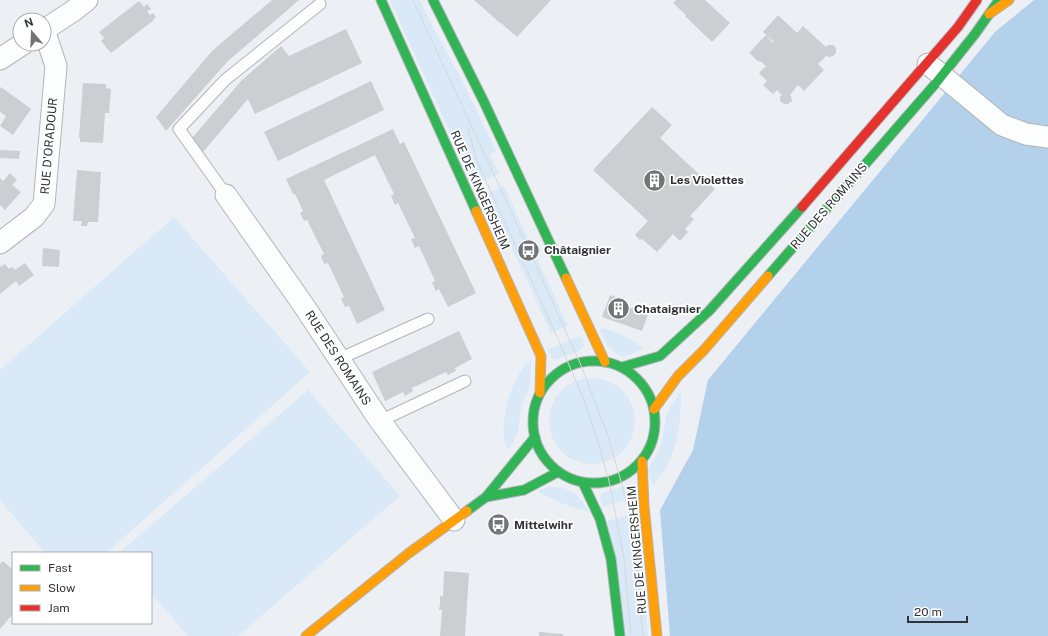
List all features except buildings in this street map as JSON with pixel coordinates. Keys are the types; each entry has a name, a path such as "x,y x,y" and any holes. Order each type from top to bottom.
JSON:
{"main road":[{"name":"RUE DE KINGERSHEIM","path":"381,0 541,356 540,393"},
{"path":"433,0 484,102 605,362"},
{"name":"RUE DES ROMAINS","path":"654,409 678,376 704,350 812,224 858,174 934,69 958,27 977,0"},
{"name":"RUE DES ROMAINS","path":"622,368 660,356 709,311 800,209 934,69 990,14 1000,0"},
{"path":"990,14 1009,0"},
{"path":"592,361 605,362 622,368 637,378 648,392 654,409 655,427 651,445 642,461 632,471 620,478 598,484 583,483 558,472 547,462 539,450 533,422 535,407 540,393 549,381 560,371 580,363 592,361"},
{"path":"306,636 409,553 486,497 535,437"},
{"name":"RUE DE KINGERSHEIM","path":"642,461 644,505 657,636"},
{"path":"486,497 524,490 558,472"},
{"path":"583,483 600,519 611,559 620,636"}],"street":[{"path":"52,25 87,0"},
{"path":"0,59 12,51"},
{"name":"RUE D'ORADOUR","path":"0,243 34,217 44,204 56,66 51,52"},
{"path":"934,69 1002,125 1026,134 1048,137"},
{"name":"RUE DES ROMAINS","path":"226,195 302,303 380,421 454,520"}],"lane":[{"path":"226,195 179,129 225,80 320,4"},
{"path":"339,359 428,319"},
{"path":"380,421 465,381"}],"shaded area":[{"path":"390,0 420,0 463,82 496,151 490,154 499,174 474,185"},
{"path":"1034,0 1048,0 1048,636 670,636 660,510 693,450 708,380 995,32"},
{"path":"504,186 568,326 551,333 487,194"},
{"path":"174,217 310,372 107,552 44,552 0,500 0,370"},
{"path":"603,328 625,336 644,349 623,357 611,349 606,343 600,330"},
{"path":"580,336 583,340 583,348 555,360 551,358 547,350"},
{"path":"531,360 530,385 522,405 518,430 512,445 507,449 504,440 504,420 506,408 513,385 518,375 524,366"},
{"path":"584,378 600,378 609,381 623,390 632,404 635,413 635,429 632,438 623,452 609,461 600,464 584,464 568,457 561,452 556,445 549,429 549,413 556,397 561,390 568,385"},
{"path":"308,390 400,496 238,636 188,636 152,594 152,552 120,552"},
{"path":"681,392 680,421 674,449 666,467 653,485 647,470 657,454 662,441 666,418 670,406"},
{"path":"627,485 632,487 634,497 603,507 600,497 602,493"},
{"path":"548,487 563,488 573,492 581,500 589,512 562,503 537,491"},
{"path":"637,512 648,636 626,636 607,521"}],"tram line":[{"path":"413,0 580,363 608,436 628,510 635,555 643,636"},
{"path":"468,129 477,161 558,339 583,398 597,438 609,481 624,558 631,636"}],"traffic: fast":[{"path":"381,0 476,211"},
{"path":"433,0 484,102 566,278"},
{"path":"768,276 936,83 975,34 999,0"},
{"path":"622,367 660,356 709,311 802,207"},
{"path":"594,361 606,362 617,366 628,371 637,379 645,388 650,399 654,410 655,422 654,434 650,445 645,456 637,465 628,473 617,478 606,482 594,483 582,482 571,478 560,473 551,465 543,456 538,445 534,434 533,422 534,410 538,399 543,388 551,379 560,371 571,366 582,362 594,361"},
{"path":"467,511 486,497 535,437"},
{"path":"486,497 524,490 558,472"},
{"path":"583,483 600,519 611,559 620,636"}],"traffic: slow":[{"path":"989,14 1009,0"},
{"path":"476,211 541,356 540,393"},
{"path":"654,409 678,376 704,350 768,276"},
{"path":"566,278 605,362"},
{"path":"642,461 644,505 657,636"},
{"path":"306,636 409,553 467,511"}],"traffic: jam":[{"path":"802,207 958,27 977,0"}],"place":[{"name":"Les Violettes","path":"654,180"},
{"name":"Châtaignier","path":"529,250"},
{"name":"Chataignier","path":"619,309"},
{"name":"Mittelwihr","path":"499,525"}]}
